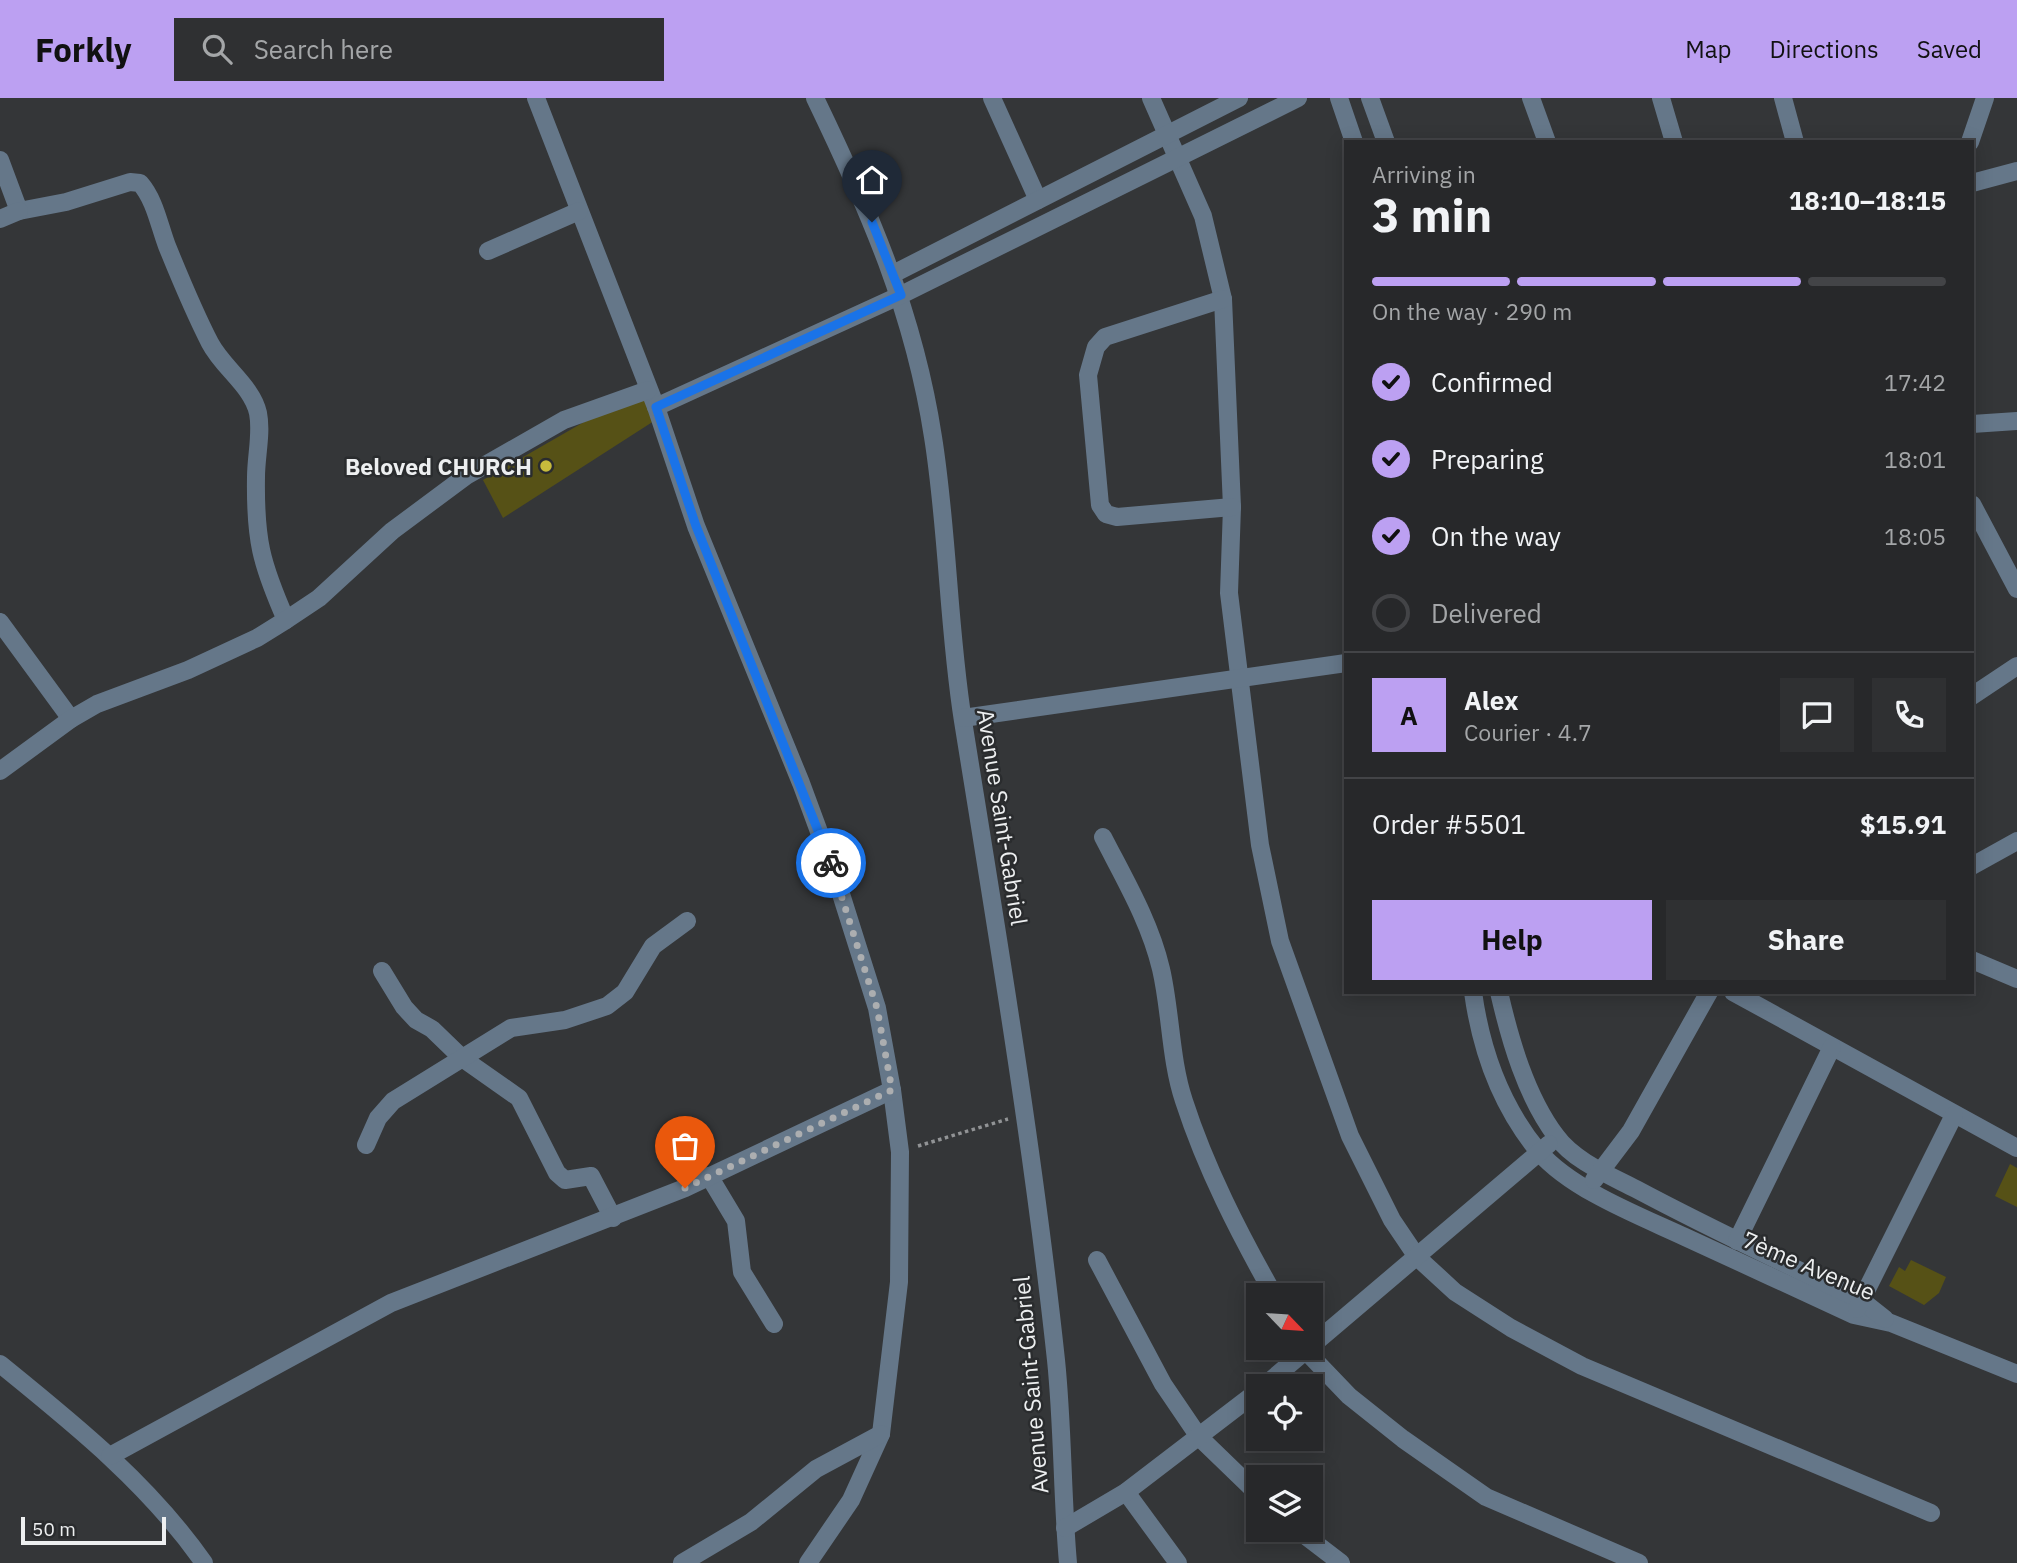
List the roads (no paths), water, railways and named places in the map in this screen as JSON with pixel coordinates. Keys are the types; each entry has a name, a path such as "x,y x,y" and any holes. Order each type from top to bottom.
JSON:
{"street":[{"path":"536,98 656,407 696,526 802,783 835,875 877,1008 900,1152 899,1282 881,1434 851,1500 808,1563"},
{"name":"Avenue Saint-Gabriel","path":"815,98 850,171 901,295 920,368 934,439 963,718 1024,1114 1056,1364 1068,1563"},
{"path":"992,98 1038,200"},
{"path":"1151,98 1203,216 1223,299 1232,507 1229,593 1261,845 1280,941 1307,1023 1350,1136 1392,1220 1417,1257 1455,1292 1511,1328 1582,1366 1931,1513"},
{"path":"893,274 1239,98"},
{"path":"656,407 901,295 1298,98"},
{"path":"1339,98 1353,140"},
{"path":"1370,98 1385,140"},
{"path":"1531,98 1546,140"},
{"path":"1661,98 1673,140"},
{"path":"1783,98 1794,140"},
{"path":"1971,140 1985,98"},
{"path":"0,160 19,211"},
{"path":"1974,182 2017,171"},
{"path":"0,219 19,211 66,202 130,182 140,183 147,191 167,247 210,342 220,359 249,393 257,410 260,427 256,455 257,536 263,569 286,620"},
{"path":"488,251 579,211"},
{"path":"1223,299 1105,337 1096,347 1088,374 1100,505 1106,514 1117,517 1232,507"},
{"path":"0,771 71,719 97,704 200,664 286,620 319,598 392,531 466,476 564,420 648,390"},
{"path":"1974,424 2017,421"},
{"path":"1974,508 2017,589"},
{"path":"0,622 71,719"},
{"path":"963,718 1344,663"},
{"path":"1974,695 2017,666"},
{"path":"1103,837 1143,915 1161,969 1183,1099 1218,1185 1267,1283"},
{"path":"1974,865 2017,841"},
{"path":"366,1144 378,1118 393,1101 511,1028 565,1020 607,1006 625,992 653,946 687,921"},
{"path":"1974,961 2017,979"},
{"path":"382,971 404,1007 462,1058 519,1098 557,1173 565,1180 591,1176 613,1218"},
{"name":"7ème Avenue","path":"1473,994 1489,1064 1511,1112 1541,1153 1588,1188 1639,1216 2017,1374"},
{"name":"7ème Avenue","path":"1499,994 1508,1032 1532,1093 1556,1137 1601,1171 1857,1307"},
{"path":"1588,1188 1630,1131 1708,994"},
{"path":"1737,994 2017,1148"},
{"path":"1737,1241 1832,1047"},
{"path":"110,1456 391,1303 613,1218 892,1090"},
{"path":"1857,1307 1954,1115"},
{"path":"1323,1335 1541,1153 1556,1137"},
{"path":"709,1176 736,1221 742,1272 774,1324"},
{"path":"1097,1260 1163,1384 1199,1437 1246,1482"},
{"path":"1278,1374 1294,1360"},
{"path":"1315,1360 1349,1395 1403,1439 1486,1497 1639,1563"},
{"path":"0,1364 110,1456 152,1497 204,1563"},
{"path":"1065,1528 1126,1492 1246,1400"},
{"path":"682,1563 751,1522 816,1469 881,1434"},
{"path":"1126,1492 1178,1563"},
{"path":"1314,1542 1341,1563"}],"place":[{"name":"Beloved CHURCH","path":"546,466"}]}
